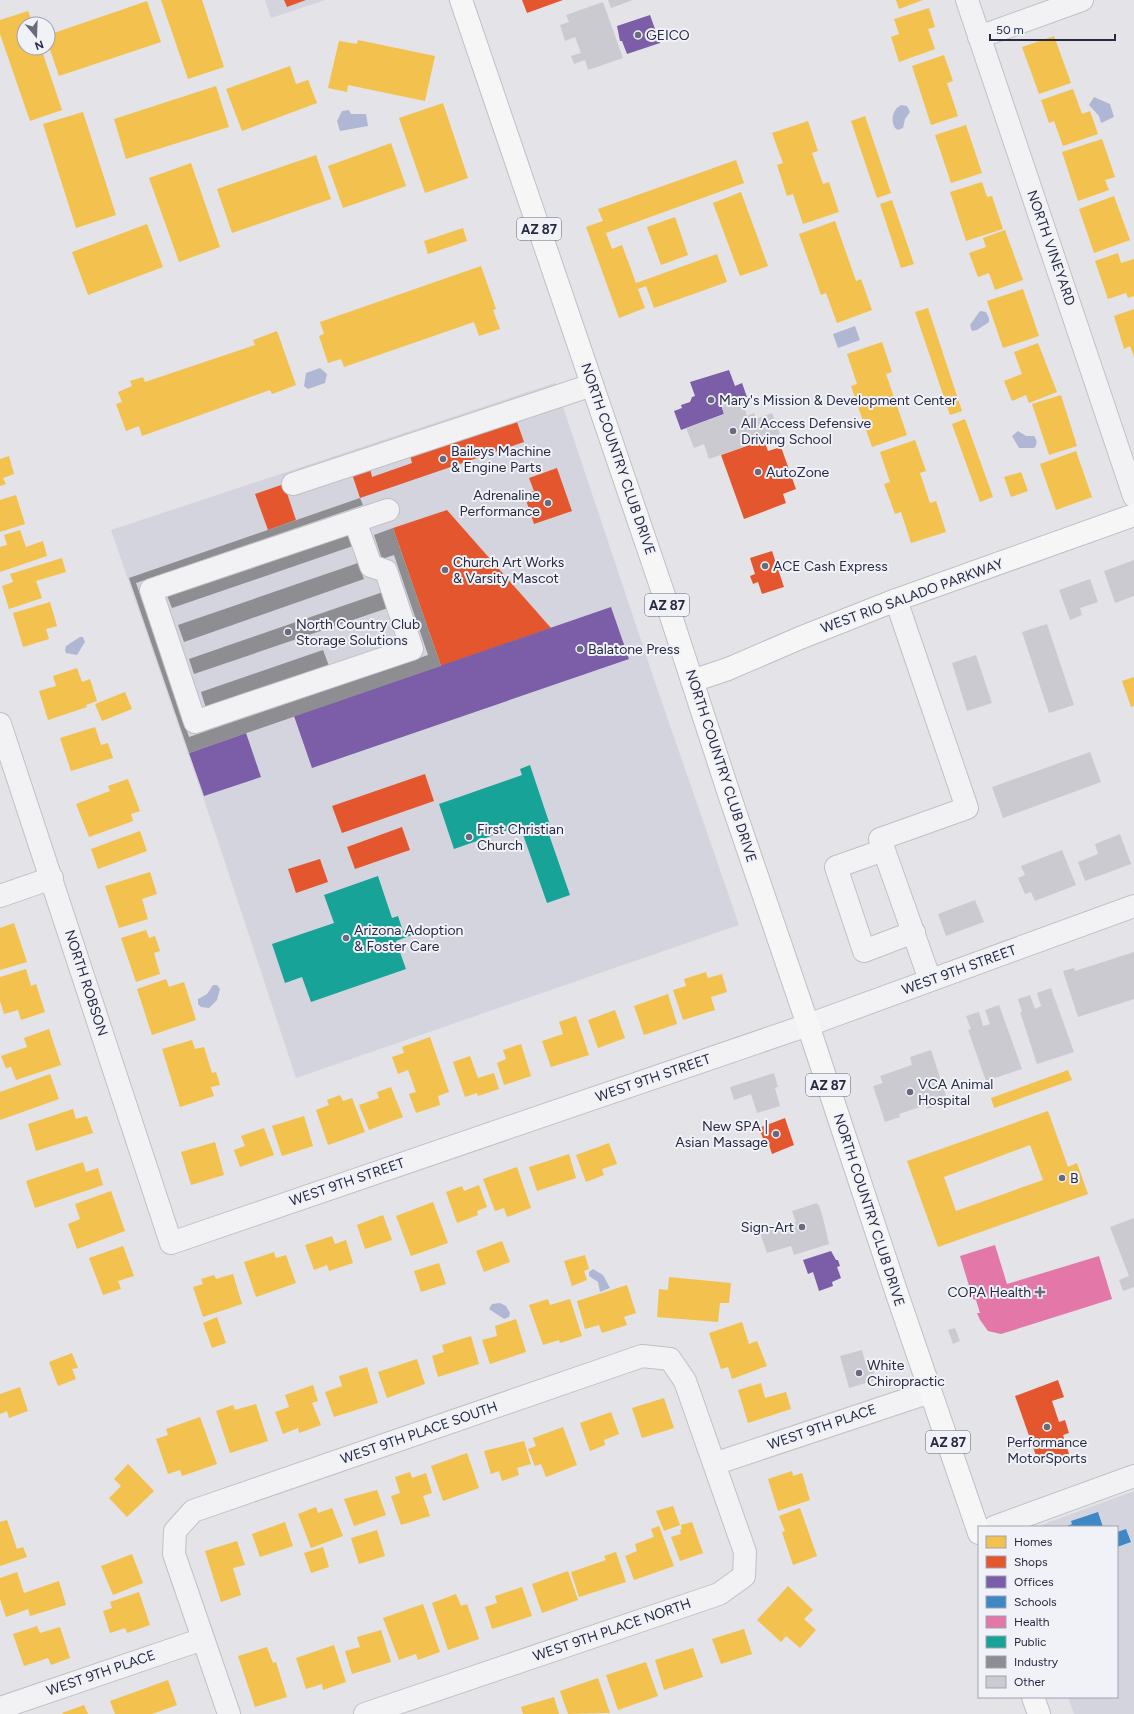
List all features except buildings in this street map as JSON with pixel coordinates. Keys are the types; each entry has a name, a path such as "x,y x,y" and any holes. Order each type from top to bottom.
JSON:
{"main road":[{"name":"NORTH COUNTRY CLUB DRIVE","path":"461,0 808,1025 930,1392 978,1530"},
{"name":"WEST RIO SALADO PARKWAY","path":"692,681 728,669 800,638 896,600 1134,515"},
{"path":"1033,1698 1039,1714"}],"street":[{"name":"NORTH VINEYARD","path":"967,0 1134,496"},
{"path":"980,37 1082,0"},
{"path":"293,484 592,385"},
{"path":"355,521 371,566 386,571 412,649 195,722 151,590 355,521 388,510"},
{"path":"896,600 967,808 880,839 930,980"},
{"name":"NORTH ROBSON","path":"0,724 171,1243"},
{"path":"884,850 836,867 864,951 914,932"},
{"path":"0,896 52,878"},
{"name":"WEST 9TH STREET","path":"171,1243 808,1025 1134,906"},
{"name":"WEST 9TH PLACE SOUTH","path":"203,1639 174,1554 175,1530 193,1511 642,1356 670,1359 685,1380 714,1464"},
{"name":"WEST 9TH PLACE","path":"714,1464 930,1392"},
{"name":"WEST 9TH PLACE NORTH","path":"365,1714 719,1594 744,1576 745,1552 714,1464"},
{"path":"997,1526 1134,1476"},
{"path":"203,1639 229,1714"},
{"name":"WEST 9TH PLACE","path":"0,1708 203,1639"}],"shaded area":[{"path":"265,0 325,0 271,18"},
{"path":"555,383 657,688 739,925 296,1078 218,841 111,530"},
{"path":"1134,1491 1134,1714 1074,1714 1068,1698 1118,1698 1118,1526 1039,1526"}],"water":[{"path":"1094,97 1110,104 1114,117 1101,123 1099,116 1089,105"},
{"path":"901,105 907,106 910,112 905,119 903,128 898,130 893,125 893,115 896,109"},
{"path":"349,110 351,114 366,114 368,126 340,131 337,121 342,111"},
{"path":"980,311 986,312 989,322 977,330 972,331 970,325"},
{"path":"855,326 860,340 838,348 833,334"},
{"path":"320,368 327,374 325,383 308,389 304,386 306,373"},
{"path":"1018,431 1026,436 1034,436 1037,442 1034,448 1019,448 1012,436"},
{"path":"80,637 83,637 85,642 77,655 66,653 66,646"},
{"path":"213,985 217,985 220,989 217,1000 209,1008 201,1007 198,1004 198,999 207,994"},
{"path":"593,1269 603,1275 610,1288 600,1292 598,1282 589,1276 589,1272"},
{"path":"500,1303 506,1306 510,1313 509,1317 504,1319 489,1309 492,1304"}],"place":[{"name":"GEICO","path":"638,35"},
{"name":"Mary's Mission & Development Center","path":"711,400"},
{"name":"All Access Defensive Driving School","path":"733,431"},
{"name":"Baileys Machine & Engine Parts","path":"443,459"},
{"name":"AutoZone","path":"758,472"},
{"name":"Adrenaline Performance","path":"548,503"},
{"name":"ACE Cash Express","path":"765,566"},
{"name":"Church Art Works & Varsity Mascot","path":"445,570"},
{"name":"North Country Club Storage Solutions","path":"288,632"},
{"name":"Balatone Press","path":"580,649"},
{"name":"First Christian Church","path":"469,837"},
{"name":"Arizona Adoption & Foster Care","path":"346,938"},
{"name":"VCA Animal Hospital","path":"910,1092"},
{"name":"New SPA | Asian Massage","path":"776,1134"},
{"name":"B","path":"1062,1178"},
{"name":"Sign-Art","path":"802,1227"},
{"name":"COPA Health","path":"1040,1292"},
{"name":"White Chiropractic","path":"859,1373"},
{"name":"Performance MotorSports","path":"1047,1427"}]}
